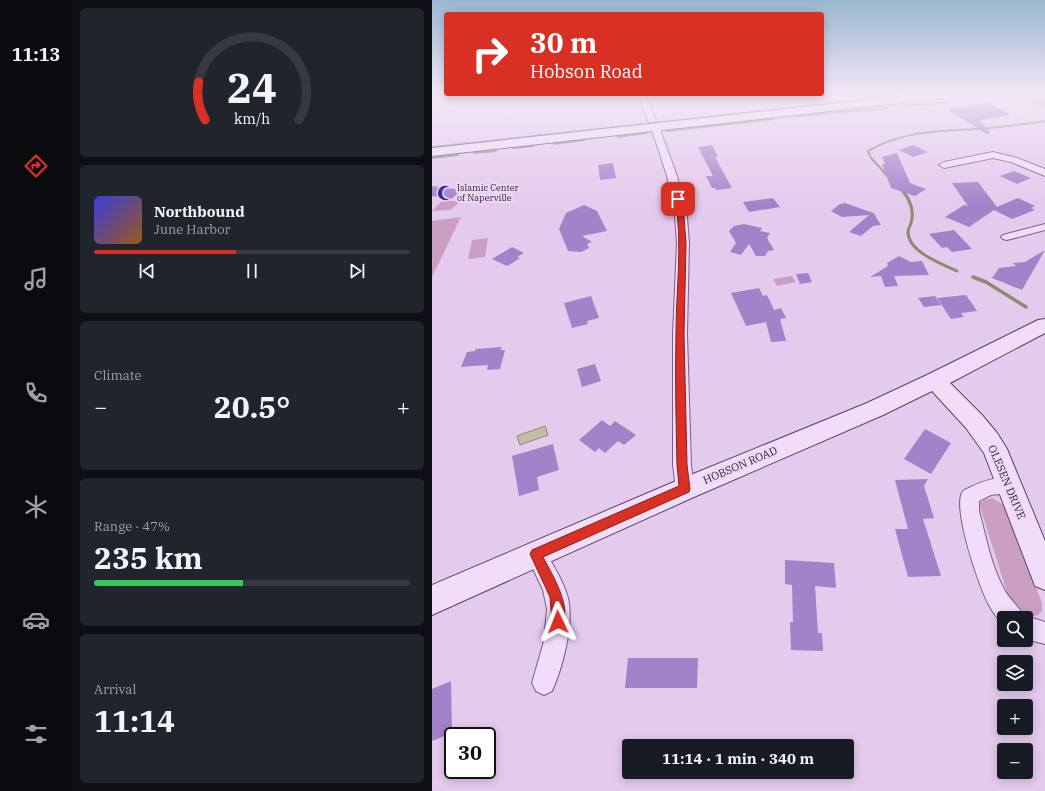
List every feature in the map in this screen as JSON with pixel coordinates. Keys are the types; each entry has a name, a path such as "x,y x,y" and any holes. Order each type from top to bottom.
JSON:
{"main road":[{"path":"432,144 588,130"},
{"path":"432,152 606,130"},
{"name":"HOBSON ROAD","path":"432,600 685,489 824,431 935,381 1045,325"},
{"name":"OLESEN DRIVE","path":"935,381 971,417 995,449 1045,576"}],"street":[{"path":"655,130 672,176 678,199 682,230 680,334 682,465 685,489"},
{"path":"944,165 993,155 1014,160 1045,172"},
{"path":"1007,237 1045,227"},
{"path":"1004,611 992,591 969,511 970,497 988,487 1009,485"},
{"path":"536,554 556,597 559,616 558,627 544,683"},
{"path":"1033,630 1045,633"}],"shaded area":[{"path":"578,130 616,130 432,151 432,146"},
{"path":"442,201 461,201 450,210 432,211"},
{"path":"461,217 432,277 432,221"},
{"path":"488,238 485,257 468,259 472,240"},
{"path":"792,276 796,282 777,286 773,279"},
{"path":"545,426 548,435 520,445 517,436"},
{"path":"992,498 1006,506 1042,603 1042,611 1038,615 1033,616 1033,611 1018,611 1010,602 979,504 984,500"}],"building":[{"path":"980,130 988,130 990,132 988,135"},
{"path":"712,145 718,157 715,157 732,188 716,190 715,188 712,188 706,176 713,176 698,147"},
{"path":"913,145 928,152 913,157 899,150"},
{"path":"897,153 910,183 926,189 915,196 891,188 882,164 885,164 882,157"},
{"path":"613,163 616,178 600,180 598,165"},
{"path":"1014,171 1031,178 1017,184 1000,176"},
{"path":"978,182 997,207 1018,198 1035,206 1031,208 1035,210 1012,219 994,210 969,227 945,217 964,205 968,206 952,183"},
{"name":"Islamic Center of Naperville","path":"432,186 462,190 451,199 432,196"},
{"path":"773,198 780,207 749,212 743,202"},
{"path":"845,203 876,214 874,214 881,225 873,226 861,236 849,232 869,215 842,217 831,211 840,204"},
{"path":"584,205 597,211 607,231 582,236 592,242 587,244 589,248 581,252 568,251 559,229 566,213"},
{"path":"744,224 762,228 760,231 770,233 767,238 774,250 768,251 765,256 756,256 749,244 741,255 730,252 736,243 729,231 734,226"},
{"path":"954,230 972,249 952,252 947,247 942,248 929,234"},
{"path":"512,247 524,253 517,257 520,258 507,266 492,259"},
{"path":"1045,250 1022,290 992,278 999,268 1016,266 1013,263 1025,262"},
{"path":"899,256 911,262 922,261 929,275 894,276 898,286 885,287 881,276 870,277 888,266 887,263"},
{"path":"808,273 812,282 800,284 796,274"},
{"path":"759,288 763,296 767,295 774,310 781,308 786,318 780,319 786,341 771,342 766,322 746,326 731,293"},
{"path":"966,295 977,311 961,313 964,317 951,319 937,298"},
{"path":"591,296 599,318 587,321 588,324 572,328 564,303"},
{"path":"935,296 941,305 924,307 918,298"},
{"path":"502,347 500,350 505,350 500,369 487,370 488,365 461,367 467,352 475,351 476,349"},
{"path":"595,364 601,381 582,387 577,369"},
{"path":"602,420 610,426 615,421 636,435 624,445 618,441 605,453 599,448 595,452 579,440"},
{"path":"925,429 951,443 931,474 904,459"},
{"path":"553,444 559,470 537,477 539,490 519,496 512,456"},
{"path":"928,479 924,486 934,518 923,519 941,576 908,577 895,529 908,529 895,480"},
{"path":"785,560 834,563 836,588 815,586 818,633 822,633 823,651 791,650 790,622 793,622 792,585 785,584"},
{"path":"628,658 698,658 697,688 625,688"},
{"path":"451,681 452,727 444,727 444,736 432,741 432,689"}],"waterway":[{"path":"667,131 677,130"},
{"path":"885,173 871,158 868,151 898,138 928,132 960,130"},
{"path":"618,137 646,133"},
{"path":"554,144 584,140"},
{"path":"513,148 534,146"},
{"path":"474,153 496,151"},
{"path":"432,158 458,155"},
{"path":"885,173 888,176"},
{"path":"901,189 909,200 912,209 912,218 908,232 909,239 914,246 927,256 957,271"},
{"path":"973,277 986,282 1026,307"}],"place":[{"name":"Islamic Center of Naperville","path":"445,193"}],"route":[{"path":"558,622 559,616 556,597 536,554 685,489 682,465 680,334 681,263 683,244 678,199"}]}
